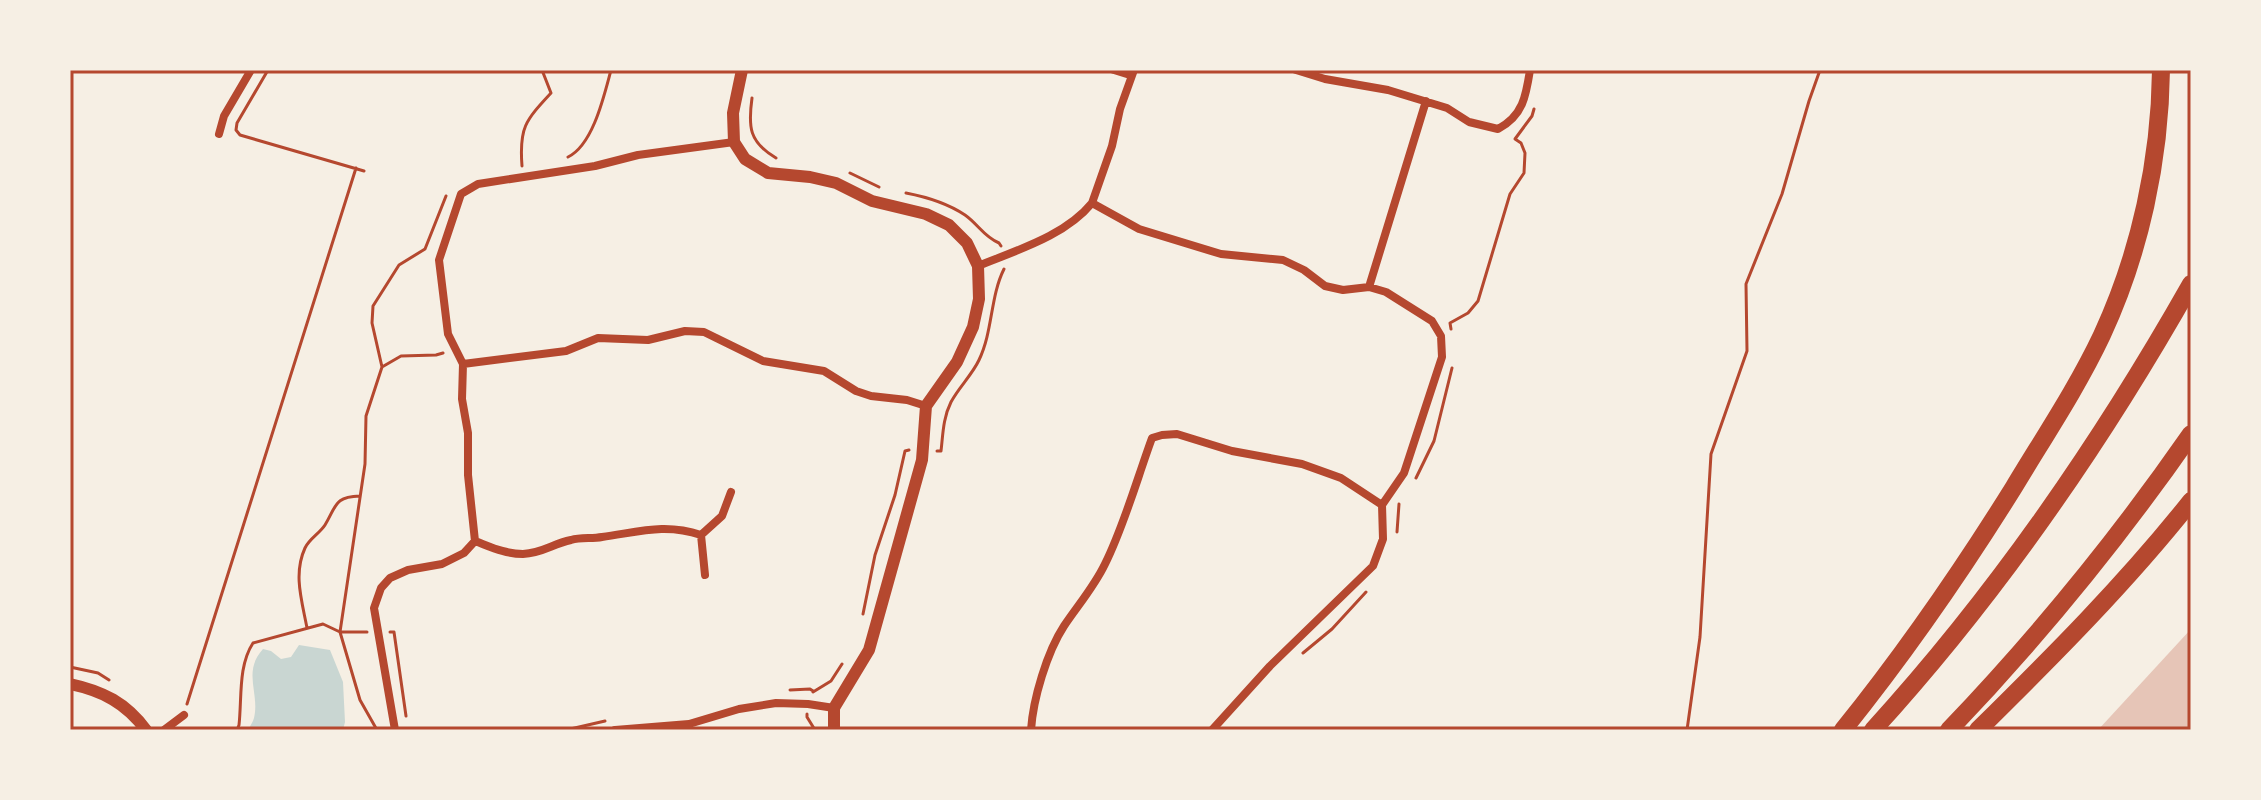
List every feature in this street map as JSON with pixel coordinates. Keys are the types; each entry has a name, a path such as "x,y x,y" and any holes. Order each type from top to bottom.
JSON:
{"highway":[{"path":"1843,730 1906,650 1985,533 2055,421 2102,334 2131,261 2151,179 2161,70"},
{"path":"1873,730 1998,580 2050,509 2153,351 2191,284"},
{"path":"1949,730 2096,564 2191,434"},
{"path":"1978,730 2114,592 2191,501"}],"street":[{"path":"219,134 224,116 251,70"},
{"path":"742,70 733,113 734,142 745,159 768,173 836,183 872,201 926,214 949,225 967,243 978,266 979,299 973,327 957,362 926,406 922,460 869,650 834,708 834,730"},
{"path":"978,266 1032,244 1071,223 1092,203 1112,146 1132,72 1114,70"},
{"path":"1296,70 1426,101 1447,108 1469,122 1498,129 1517,115 1525,101 1530,70"},
{"path":"1369,287 1426,101"},
{"path":"395,730 374,608 381,588 390,578 408,570 442,564 464,553 475,541 468,475 468,433 462,399 463,364 448,334 439,260 461,194 478,184 595,166 638,155 734,142"},
{"path":"1092,203 1139,229 1221,254 1283,260 1304,270 1325,286 1343,290 1369,287 1386,292 1432,321 1441,336 1442,357 1404,473 1382,505 1383,539 1373,566 1270,666 1212,730"},
{"path":"463,364 566,351 598,338 648,340 685,331 704,332 763,361 824,371 856,391 926,406"},
{"path":"1031,730 1038,693 1054,644 1107,560 1152,438 1177,434 1232,451 1302,464 1341,478 1382,505"},
{"path":"701,535 722,516 731,492"},
{"path":"475,541 504,552 522,554 542,552 559,542 575,538 667,528 701,535"},
{"path":"701,535 705,575"},
{"path":"70,684 89,688 121,702 146,730"},
{"path":"615,730 689,724 739,709 776,703 834,708"},
{"path":"164,730 184,715"}],"path":[{"path":"268,70 237,123 236,130 240,135 364,171"},
{"path":"522,166 520,142 524,127 532,113 551,93 542,70"},
{"path":"565,159 576,154 585,144 611,70"},
{"path":"1687,730 1700,637 1711,454 1747,351 1746,284 1782,194 1820,70"},
{"path":"752,95 749,121 752,135 762,149 786,160"},
{"path":"184,715 356,168"},
{"path":"845,171 884,190"},
{"path":"377,730 360,700 340,632 365,464 366,416 382,367 372,323 373,306 399,265 425,249 446,197 454,189"},
{"path":"861,621 875,555 895,495 905,451 941,451 945,417 952,400 979,360 999,280 1005,268 999,243 989,239 967,216 940,201 896,192"},
{"path":"382,367 401,356 436,355 455,348"},
{"path":"307,628 298,583 306,545 324,528 337,502 346,496 360,496"},
{"path":"237,730 246,653 253,643 323,624 340,632 394,632 406,718"},
{"path":"815,730 807,717 808,704 814,691 831,681 845,660"},
{"path":"783,691 798,688 814,691"},
{"path":"566,730 612,719"}],"shaded area":[{"path":"299,645 330,650 343,682 343,730 248,730 254,720 253,674 257,658 263,649 281,659 291,657"}],"building":[{"path":"2191,629 2191,730 2098,730"}]}
